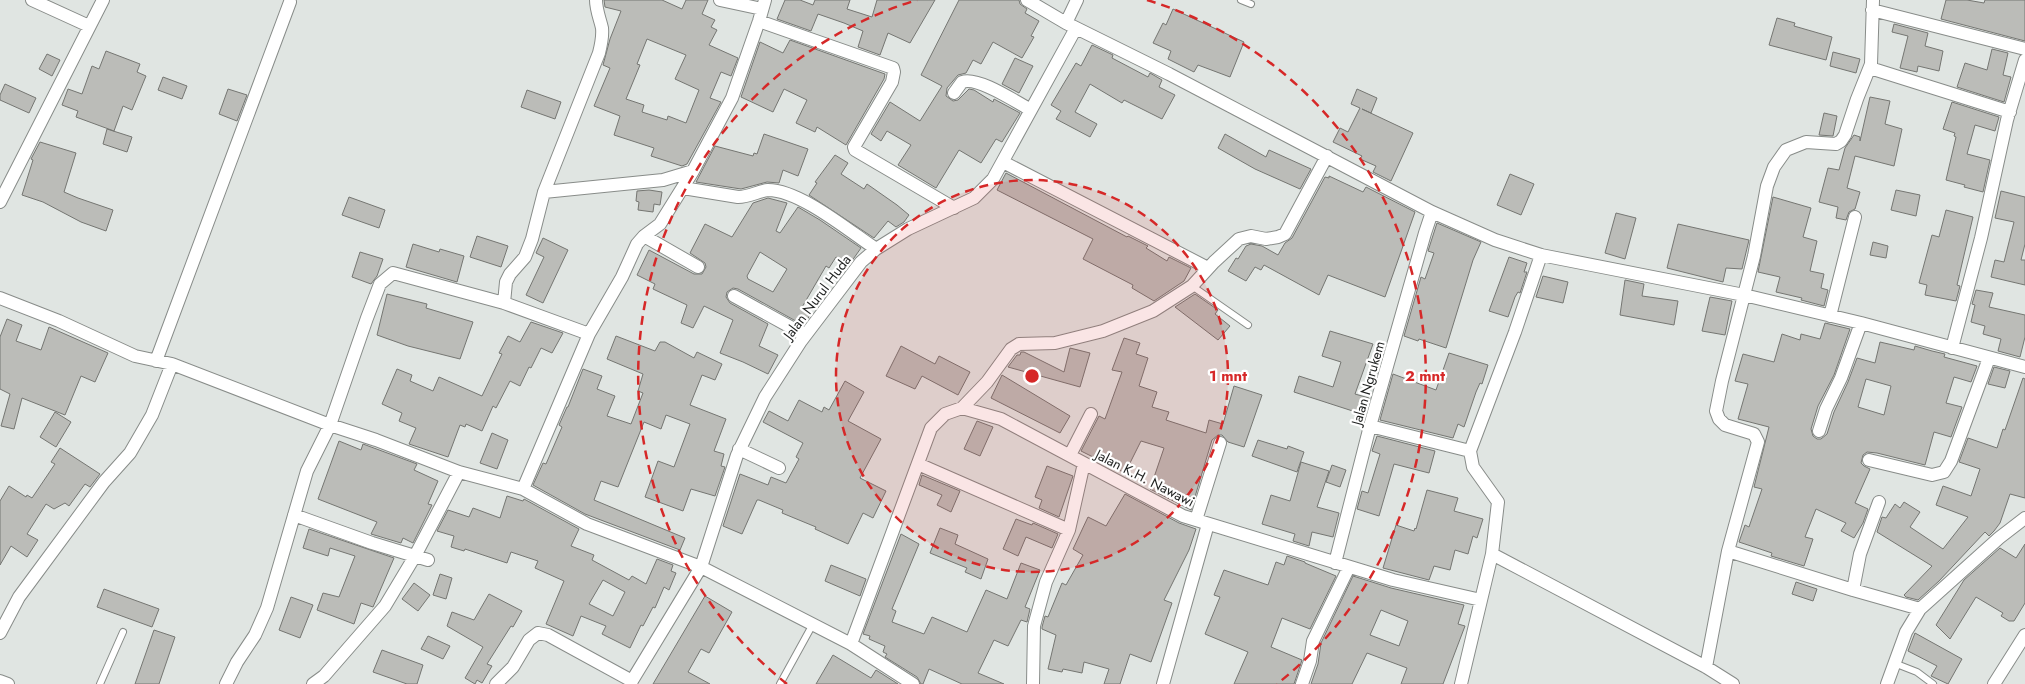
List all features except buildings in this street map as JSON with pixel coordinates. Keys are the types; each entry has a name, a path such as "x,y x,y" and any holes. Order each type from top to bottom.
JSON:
{"street":[{"path":"32,0 89,26"},
{"path":"0,202 102,0"},
{"path":"504,303 506,282 510,274 525,257 532,239 544,192 599,53 602,42 602,28 598,20 596,0"},
{"path":"720,0 762,10 893,68 892,82 854,147 855,150 954,208"},
{"path":"1027,0 1071,26 1169,74 1432,212 1496,240 1541,255 1744,296 1861,323 2025,367"},
{"name":"Jalan Nurul Huda","path":"631,683 701,567 740,449 765,397 805,335 860,262 876,249 908,229 974,198 993,179 1031,110 1071,26 1076,0"},
{"path":"156,361 290,2"},
{"path":"1706,667 1728,551 1758,442 1754,434 1726,425 1716,411 1754,256 1767,186 1774,167 1786,150 1795,145 1806,142 1836,144 1841,142 1870,68 1873,5 2025,49"},
{"path":"523,489 589,334 622,277 637,244 660,224 693,171 732,98 762,10"},
{"path":"1952,348 1981,238 2010,112 2020,94 2025,60"},
{"path":"1870,68 2010,112"},
{"path":"954,93 962,82 970,81 997,91 1031,110"},
{"path":"851,644 931,428 945,414 962,408 987,382 1011,349 1019,344 1055,343 1104,331 1153,311 1192,286 1239,239 1251,236 1266,240 1285,234 1327,156"},
{"path":"1003,162 1208,268"},
{"path":"544,192 663,180 693,171"},
{"path":"683,188 738,197 746,197 768,190 782,192 803,200 876,249"},
{"name":"Jalan Ngrukem","path":"1335,563 1370,426 1432,212"},
{"path":"1830,316 1856,217"},
{"path":"644,236 698,266"},
{"path":"1461,684 1492,554 1498,502 1473,467 1470,451 1515,332 1541,255"},
{"path":"226,684 237,662 255,635 267,608 307,471 330,425 366,318 380,284 388,276 393,273 504,303 589,334"},
{"path":"734,296 805,335"},
{"path":"0,298 59,321 135,356 172,364 459,472 523,489 587,524 701,567 851,644 913,684"},
{"path":"1819,431 1861,323"},
{"path":"1870,460 1932,475 1944,472 1951,461 1988,358"},
{"path":"0,633 19,598 104,482 130,453 152,415 172,364"},
{"name":"Jalan K.H. Nawawi","path":"962,408 1001,419 1184,516 1393,580 1481,600"},
{"path":"1070,455 1091,414"},
{"path":"1370,426 1470,451"},
{"path":"1163,684 1220,443"},
{"path":"740,449 779,468"},
{"path":"1034,684 1034,626 1046,582 1069,530 1084,463"},
{"path":"918,464 1069,530"},
{"path":"312,684 324,676 385,606 421,558 459,472"},
{"path":"1853,590 1860,554 1879,502"},
{"path":"294,515 372,543 421,558"},
{"path":"1887,684 1906,632 1920,609 1999,538 2025,518"},
{"path":"1728,551 1920,609"},
{"path":"1492,554 1706,667 1733,684"},
{"path":"1302,684 1310,660 1313,641 1349,567"},
{"path":"496,684 513,667 529,640 538,634 548,636 631,683"},
{"path":"1994,684 2025,635"},
{"path":"0,681 8,684"}],"lane":[{"path":"1241,0 1251,4"},
{"path":"1192,286 1248,325"},
{"path":"780,684 813,624"},
{"path":"100,684 123,632"},
{"path":"1894,664 1918,672 1933,684"}]}
